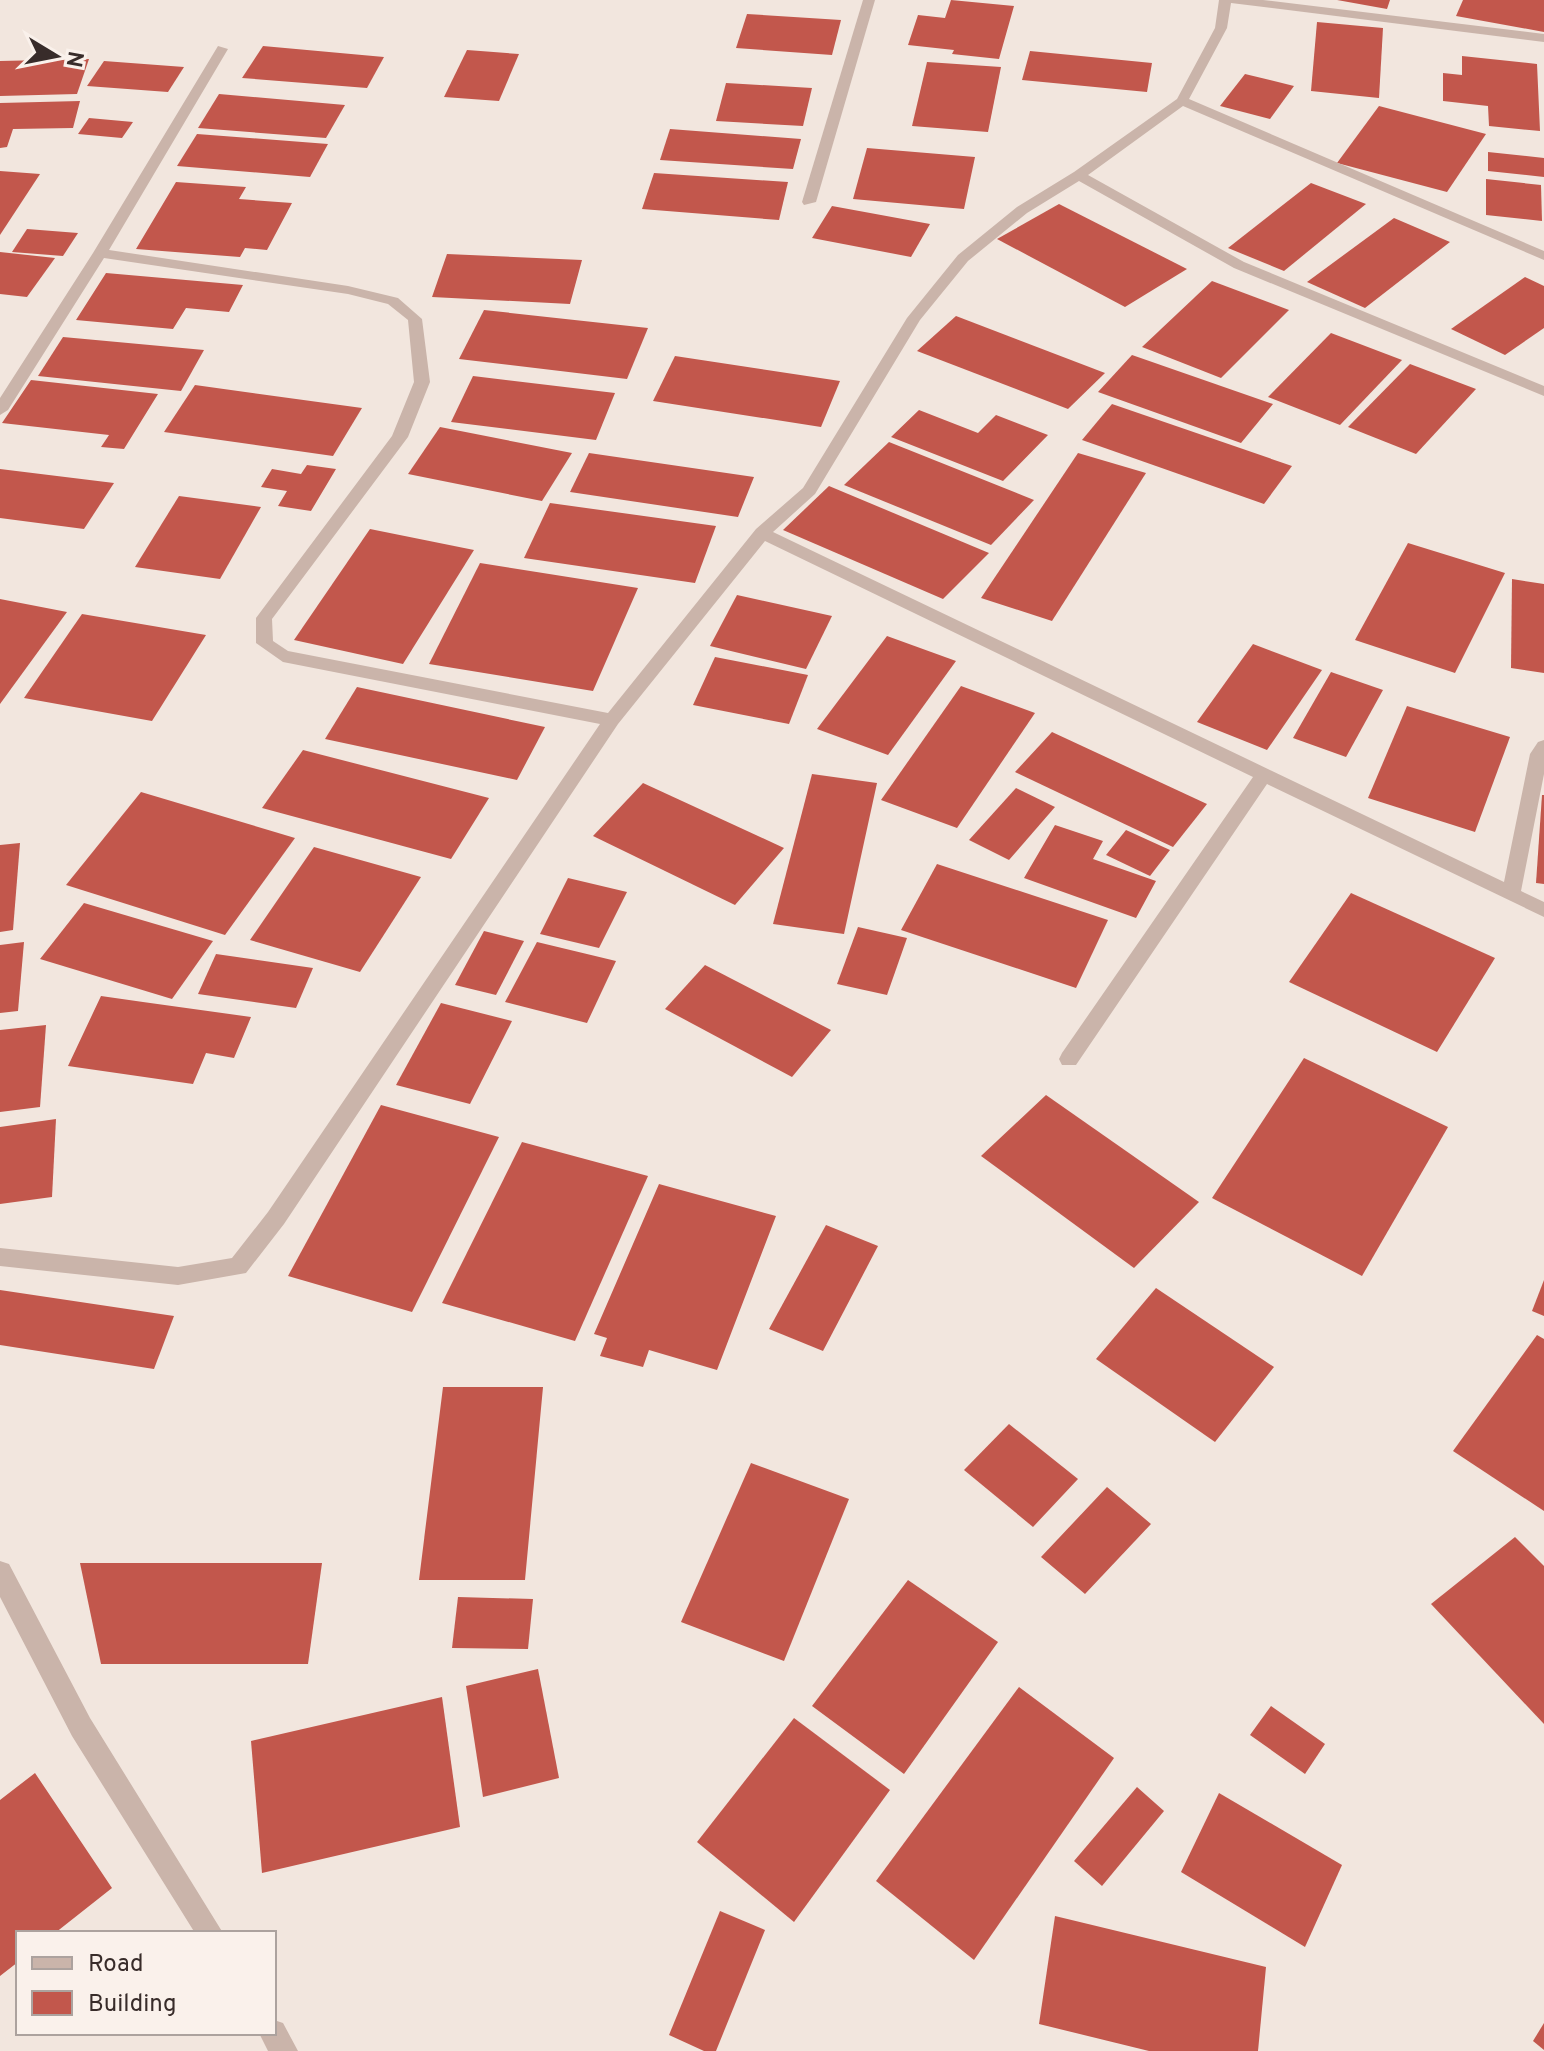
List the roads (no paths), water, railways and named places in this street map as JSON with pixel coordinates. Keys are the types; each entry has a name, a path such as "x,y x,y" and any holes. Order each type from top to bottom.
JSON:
{"street":[{"path":"809,202 869,0"},
{"path":"0,1257 178,1276 238,1266 276,1218 612,720 762,533 809,491 914,318 963,258 1022,210 1079,175 1182,101 1221,28 1225,0"},
{"path":"1233,0 1544,38"},
{"path":"0,410 100,253 222,49"},
{"path":"1182,101 1544,256"},
{"path":"1079,175 1239,265 1544,391"},
{"path":"100,253 348,290 393,301 415,319 422,382 400,437 264,618 265,643 283,656 612,720"},
{"path":"762,533 1544,910"},
{"path":"1511,894 1539,754 1544,746"},
{"path":"1069,1059 1263,777"},
{"path":"0,1572 81,1727 209,1931"}]}
